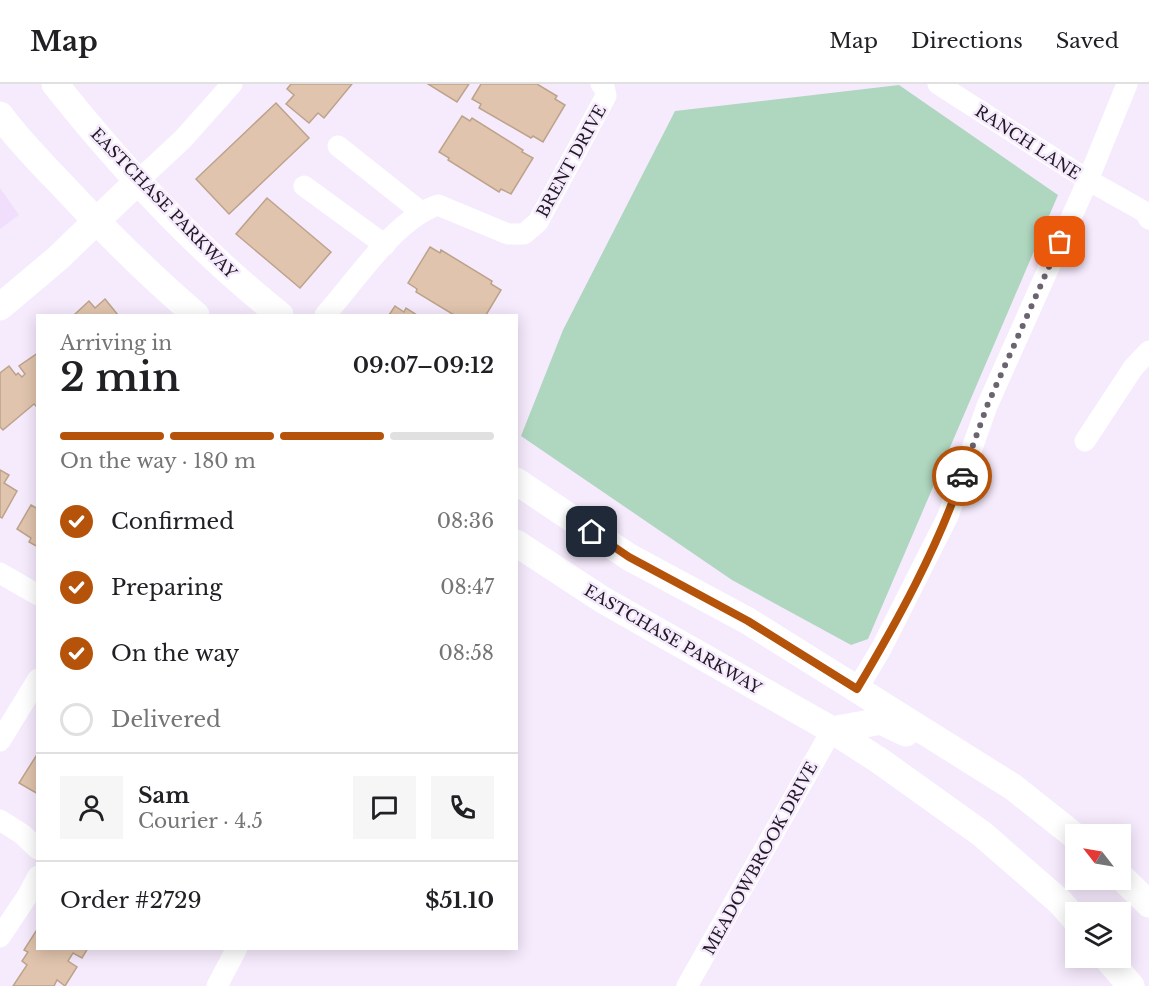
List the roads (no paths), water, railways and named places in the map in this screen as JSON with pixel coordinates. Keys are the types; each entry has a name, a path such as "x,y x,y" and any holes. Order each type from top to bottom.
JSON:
{"main road":[{"name":"EASTCHASE PARKWAY","path":"55,84 101,142 138,181 254,295 279,314"},
{"path":"0,115 15,135 96,222 195,314"},
{"path":"0,307 58,258 138,181"},
{"path":"518,485 629,557 748,621 857,689 1013,787 1065,828"},
{"name":"EASTCHASE PARKWAY","path":"518,544 603,600 832,729 982,834 1065,908"},
{"path":"832,729 881,721 900,729 976,778 1013,787"},
{"path":"1131,887 1149,904"},
{"path":"1115,968 1131,986"}],"street":[{"path":"138,181 183,139 232,84"},
{"name":"BRENT DRIVE","path":"420,212 438,205 508,234 524,234 538,222 606,96 601,84"},
{"name":"RANCH LANE","path":"938,84 1088,180 1145,212 1149,219"},
{"path":"857,689 881,648 948,516 987,406 1088,180 1127,84"},
{"path":"326,314 385,245 420,212 338,146"},
{"path":"304,186 385,245"},
{"path":"1085,441 1133,368 1149,351"},
{"path":"0,573 36,594"},
{"path":"0,741 36,682"},
{"name":"MEADOWBROOK DRIVE","path":"687,986 832,729"},
{"path":"0,820 22,834 36,847"},
{"path":"0,937 36,880"},
{"path":"217,986 236,950"}]}
